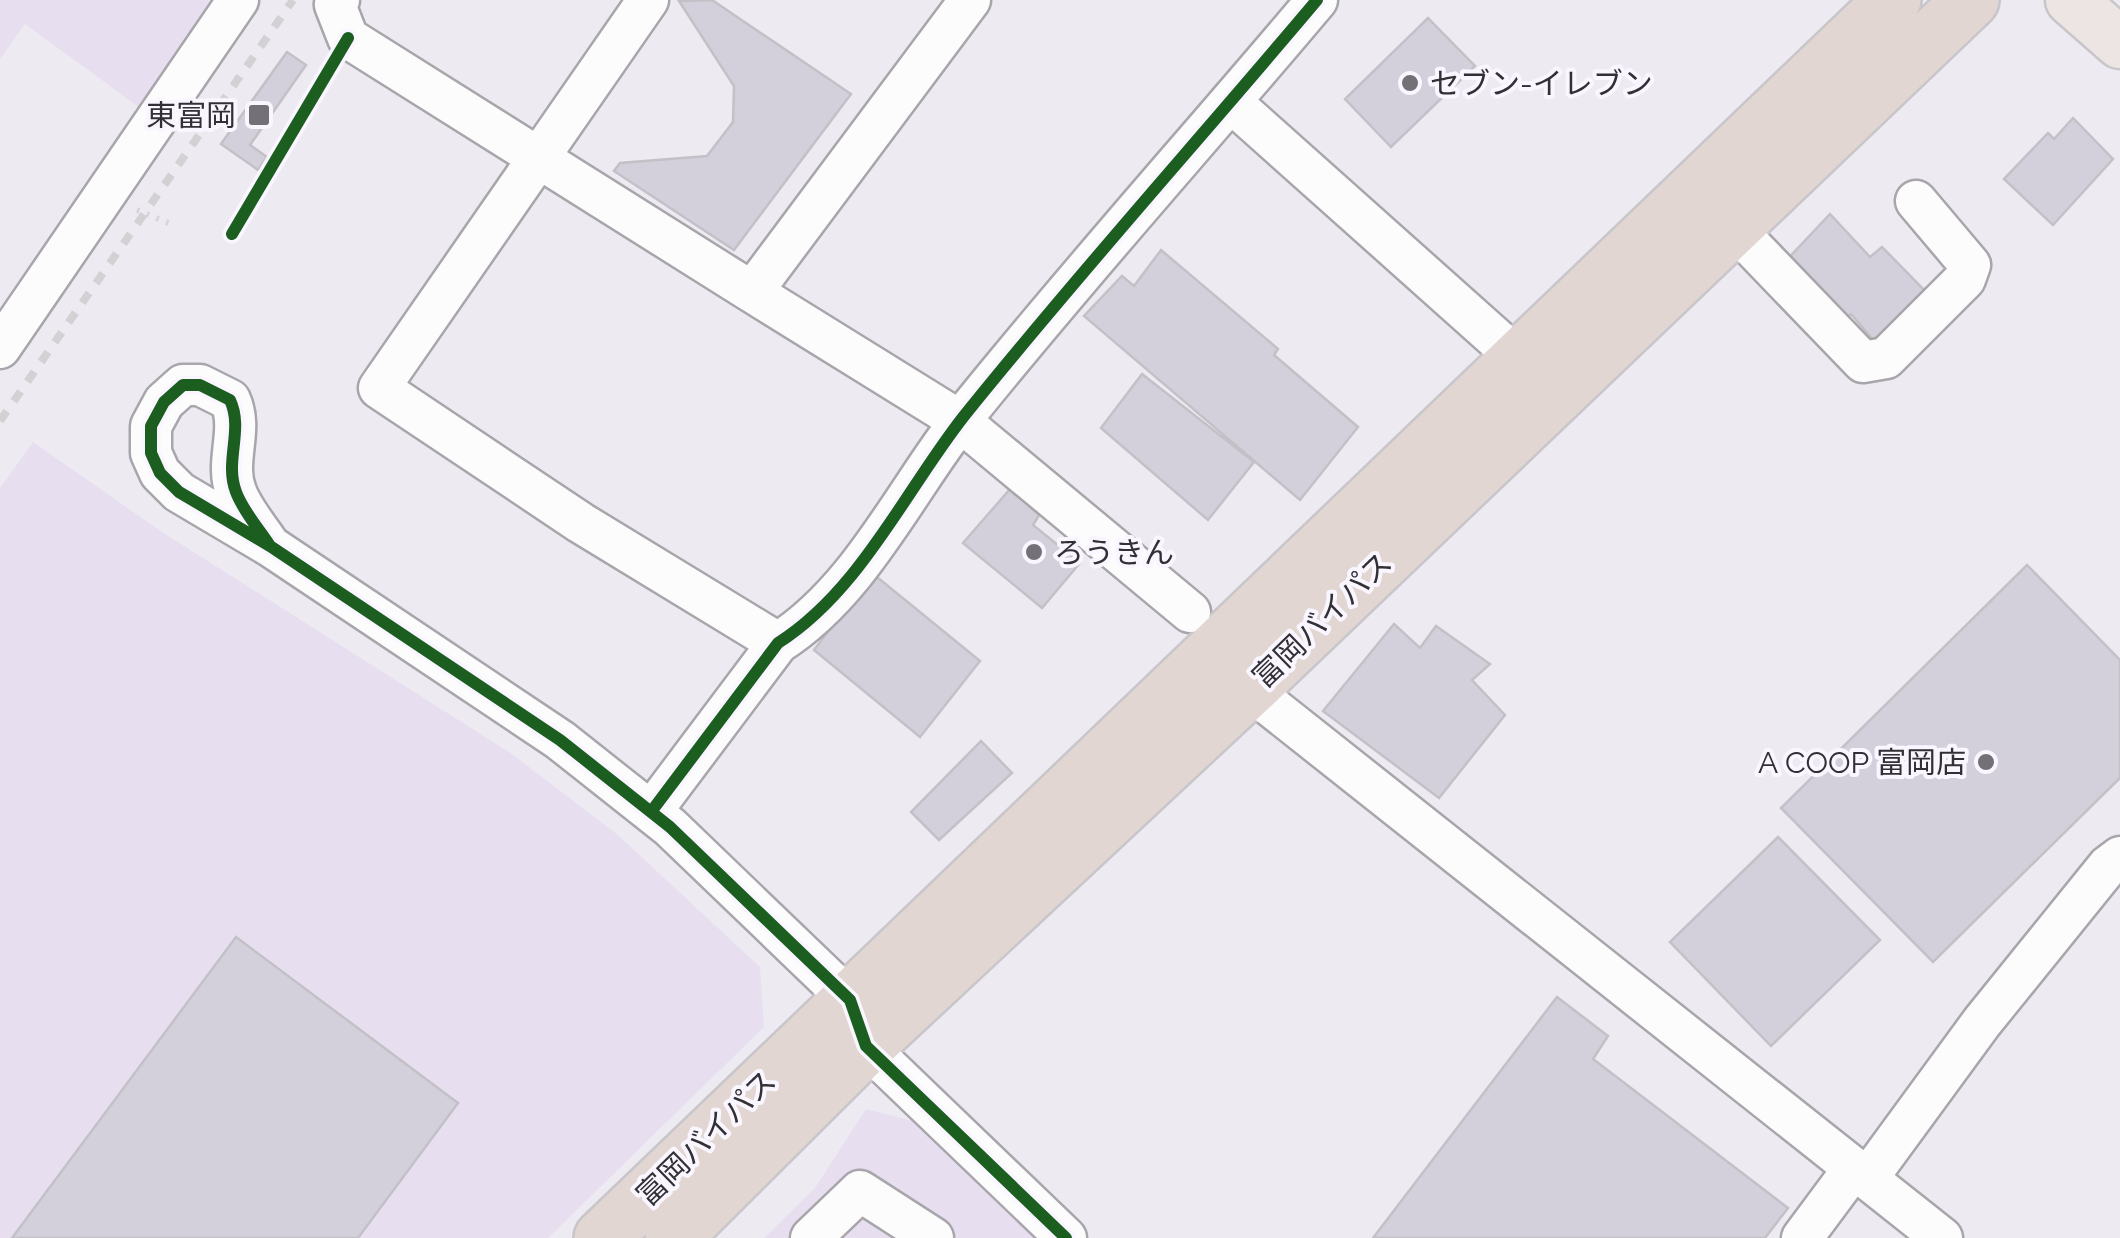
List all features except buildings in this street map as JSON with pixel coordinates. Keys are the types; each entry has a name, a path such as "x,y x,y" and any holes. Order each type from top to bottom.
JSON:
{"highway":[{"name":"富岡バイパス","path":"673,1238 858,1023 1520,360 1893,0"},
{"name":"富岡バイパス","path":"602,1238 1250,689 1971,0"}],"main road":[{"path":"2071,0 2120,43"}],"street":[{"path":"0,348 238,0"},
{"path":"339,0 335,5 348,38 960,421 1190,612"},
{"path":"648,0 378,388 580,523 778,643"},
{"path":"752,292 970,0"},
{"path":"660,820 778,643 806,625 875,542 960,421 1076,277 1317,0"},
{"path":"1231,102 1520,360"},
{"path":"1733,227 1863,362 1886,358 1965,279 1970,265 1916,201"},
{"path":"270,546 560,740 660,820 1066,1238"},
{"path":"1250,689 1942,1238"},
{"path":"1802,1238 1861,1174 2108,866 2120,857"},
{"path":"810,1238 860,1190 891,1227 934,1238"}],"shaded area":[{"path":"0,0 214,0 140,108 25,24 0,59"},
{"path":"33,442 162,532 512,754 618,835 760,967 764,1027 548,1238 0,1238 0,488"},
{"path":"866,1109 921,1123 1036,1238 764,1238 815,1188"}],"railway":[{"path":"0,421 293,0"}],"cycle path":[{"path":"651,812 778,643 807,621 857,568 942,445 1007,363 1317,0"},
{"path":"232,234 348,38"},
{"path":"270,546 236,492 232,469 235,423 230,400 200,385 183,385 164,402 151,426 151,453 160,473 179,492 270,546 560,740 670,827 850,1000 866,1046 1066,1238"}],"place":[{"name":"セブン-イレブン","path":"1410,83"},
{"name":"東富岡","path":"259,115"},
{"name":"ろうきん","path":"1034,552"},
{"name":"A COOP 富岡店","path":"1986,762"}]}
